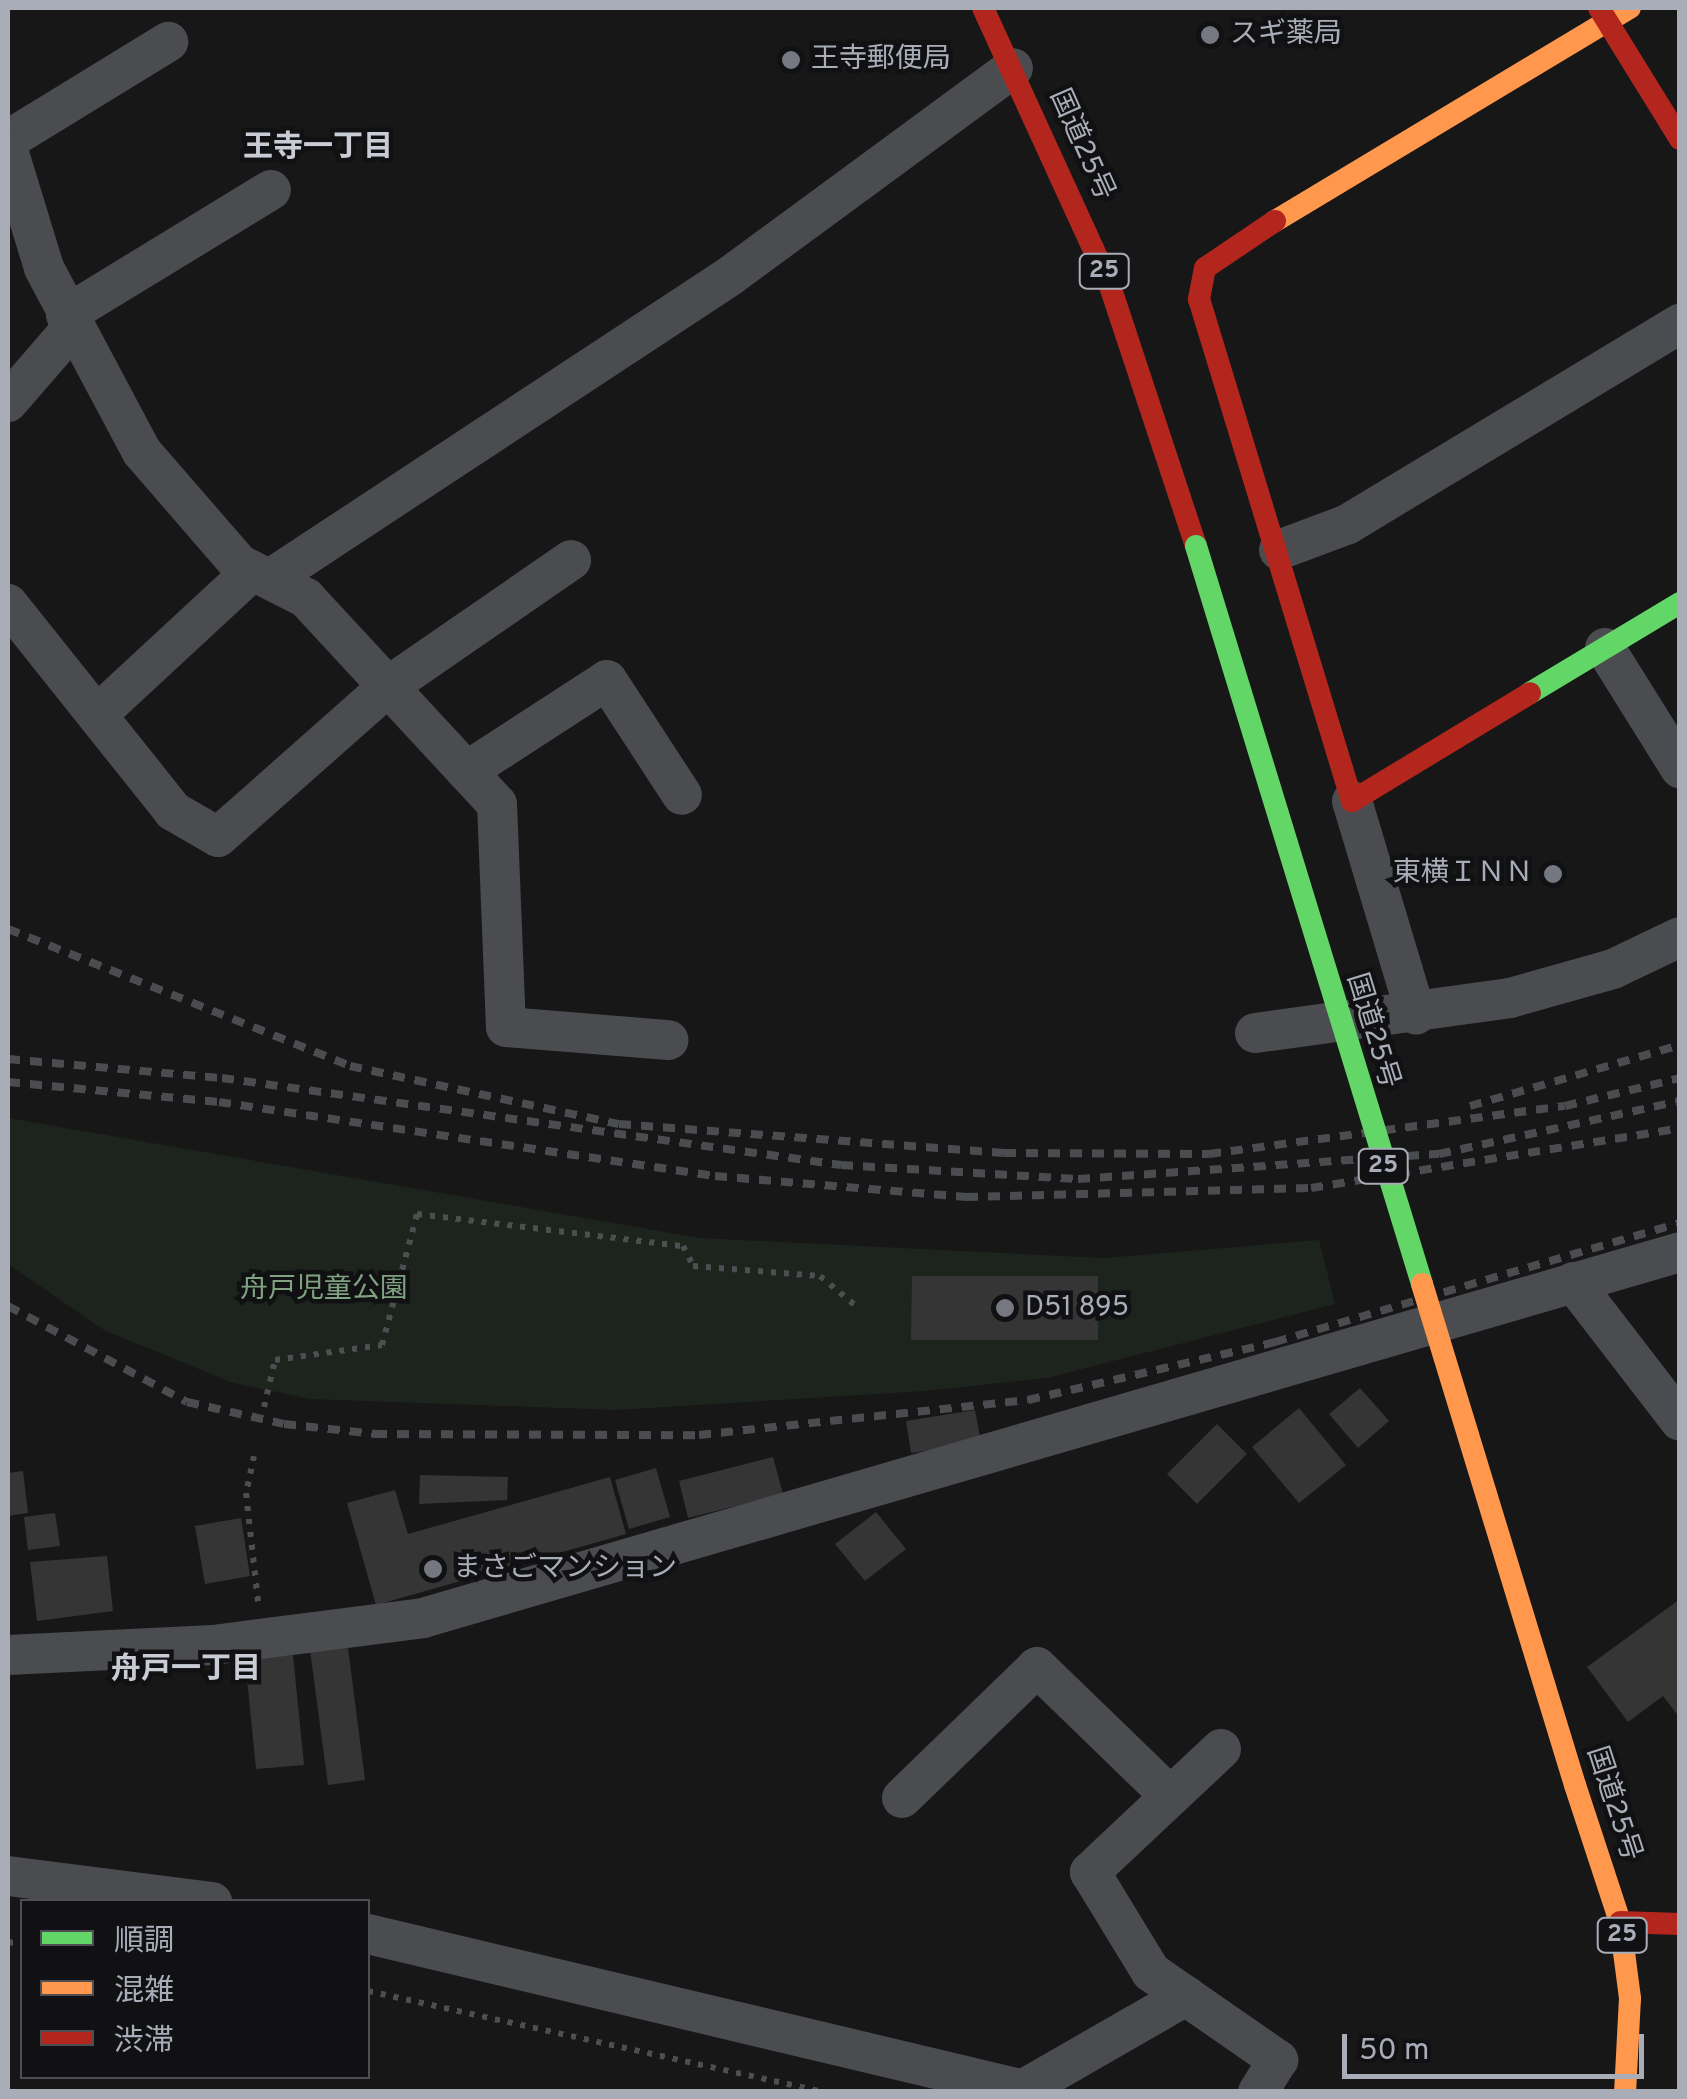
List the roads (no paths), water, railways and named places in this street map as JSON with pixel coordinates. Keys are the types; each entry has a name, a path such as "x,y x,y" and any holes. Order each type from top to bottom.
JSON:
{"main road":[{"name":"国道25号","path":"983,8 1014,68 1109,283 1196,546 1620,1922 1630,1998 1625,2092"},
{"path":"1630,8 1604,14 1205,268 1198,299 1279,550 1352,801 1680,603"},
{"path":"1604,14 1680,139"},
{"path":"1620,1922 1680,1924"}],"street":[{"path":"8,140 168,42"},
{"path":"99,713 260,576 730,276 1014,68"},
{"path":"8,150 28,230 70,321 142,452 260,576 306,598 390,685 470,769 504,827 506,1027 668,1040"},
{"path":"8,402 70,321 271,190"},
{"path":"1279,550 1348,524 1680,324"},
{"path":"8,604 99,713 173,812 218,838 390,685 571,560"},
{"path":"1605,648 1680,768"},
{"path":"470,769 607,680 682,795"},
{"path":"1352,801 1416,1015"},
{"path":"1256,1033 1416,1015 1548,989 1680,937"},
{"path":"8,1655 262,1638 480,1604 1680,1252"},
{"path":"1573,1282 1680,1421"},
{"path":"902,1798 1037,1667 1170,1796"},
{"path":"1221,1749 1090,1872 1152,1972 1278,2060 1258,2092"},
{"path":"8,1876 188,1899"},
{"path":"370,1934 1028,2090 1186,1996"}],"railway":[{"path":"8,929 350,1066 619,1124 1004,1153 1209,1154 1565,1106 1680,1078"},
{"path":"1470,1106 1680,1045"},
{"path":"8,1059 222,1078 841,1165 1078,1179 1439,1154 1680,1101"},
{"path":"8,1082 219,1102 715,1176 966,1197 1311,1188 1680,1128"},
{"path":"8,1306 187,1402 284,1424 375,1434 699,1435 1028,1400 1275,1342 1680,1223"}],"place":[{"name":"スギ薬局","path":"1210,35"},
{"name":"王寺郵便局","path":"791,60"},
{"name":"東横ＩＮＮ","path":"1553,874"},
{"name":"D51 895","path":"1005,1308"},
{"name":"まさごマンション","path":"433,1569"}],"district":[{"name":"王寺一丁目","path":"318,149"},
{"name":"舟戸一丁目","path":"186,1671"}],"park label":[{"name":"舟戸児童公園","path":"324,1290"}]}
